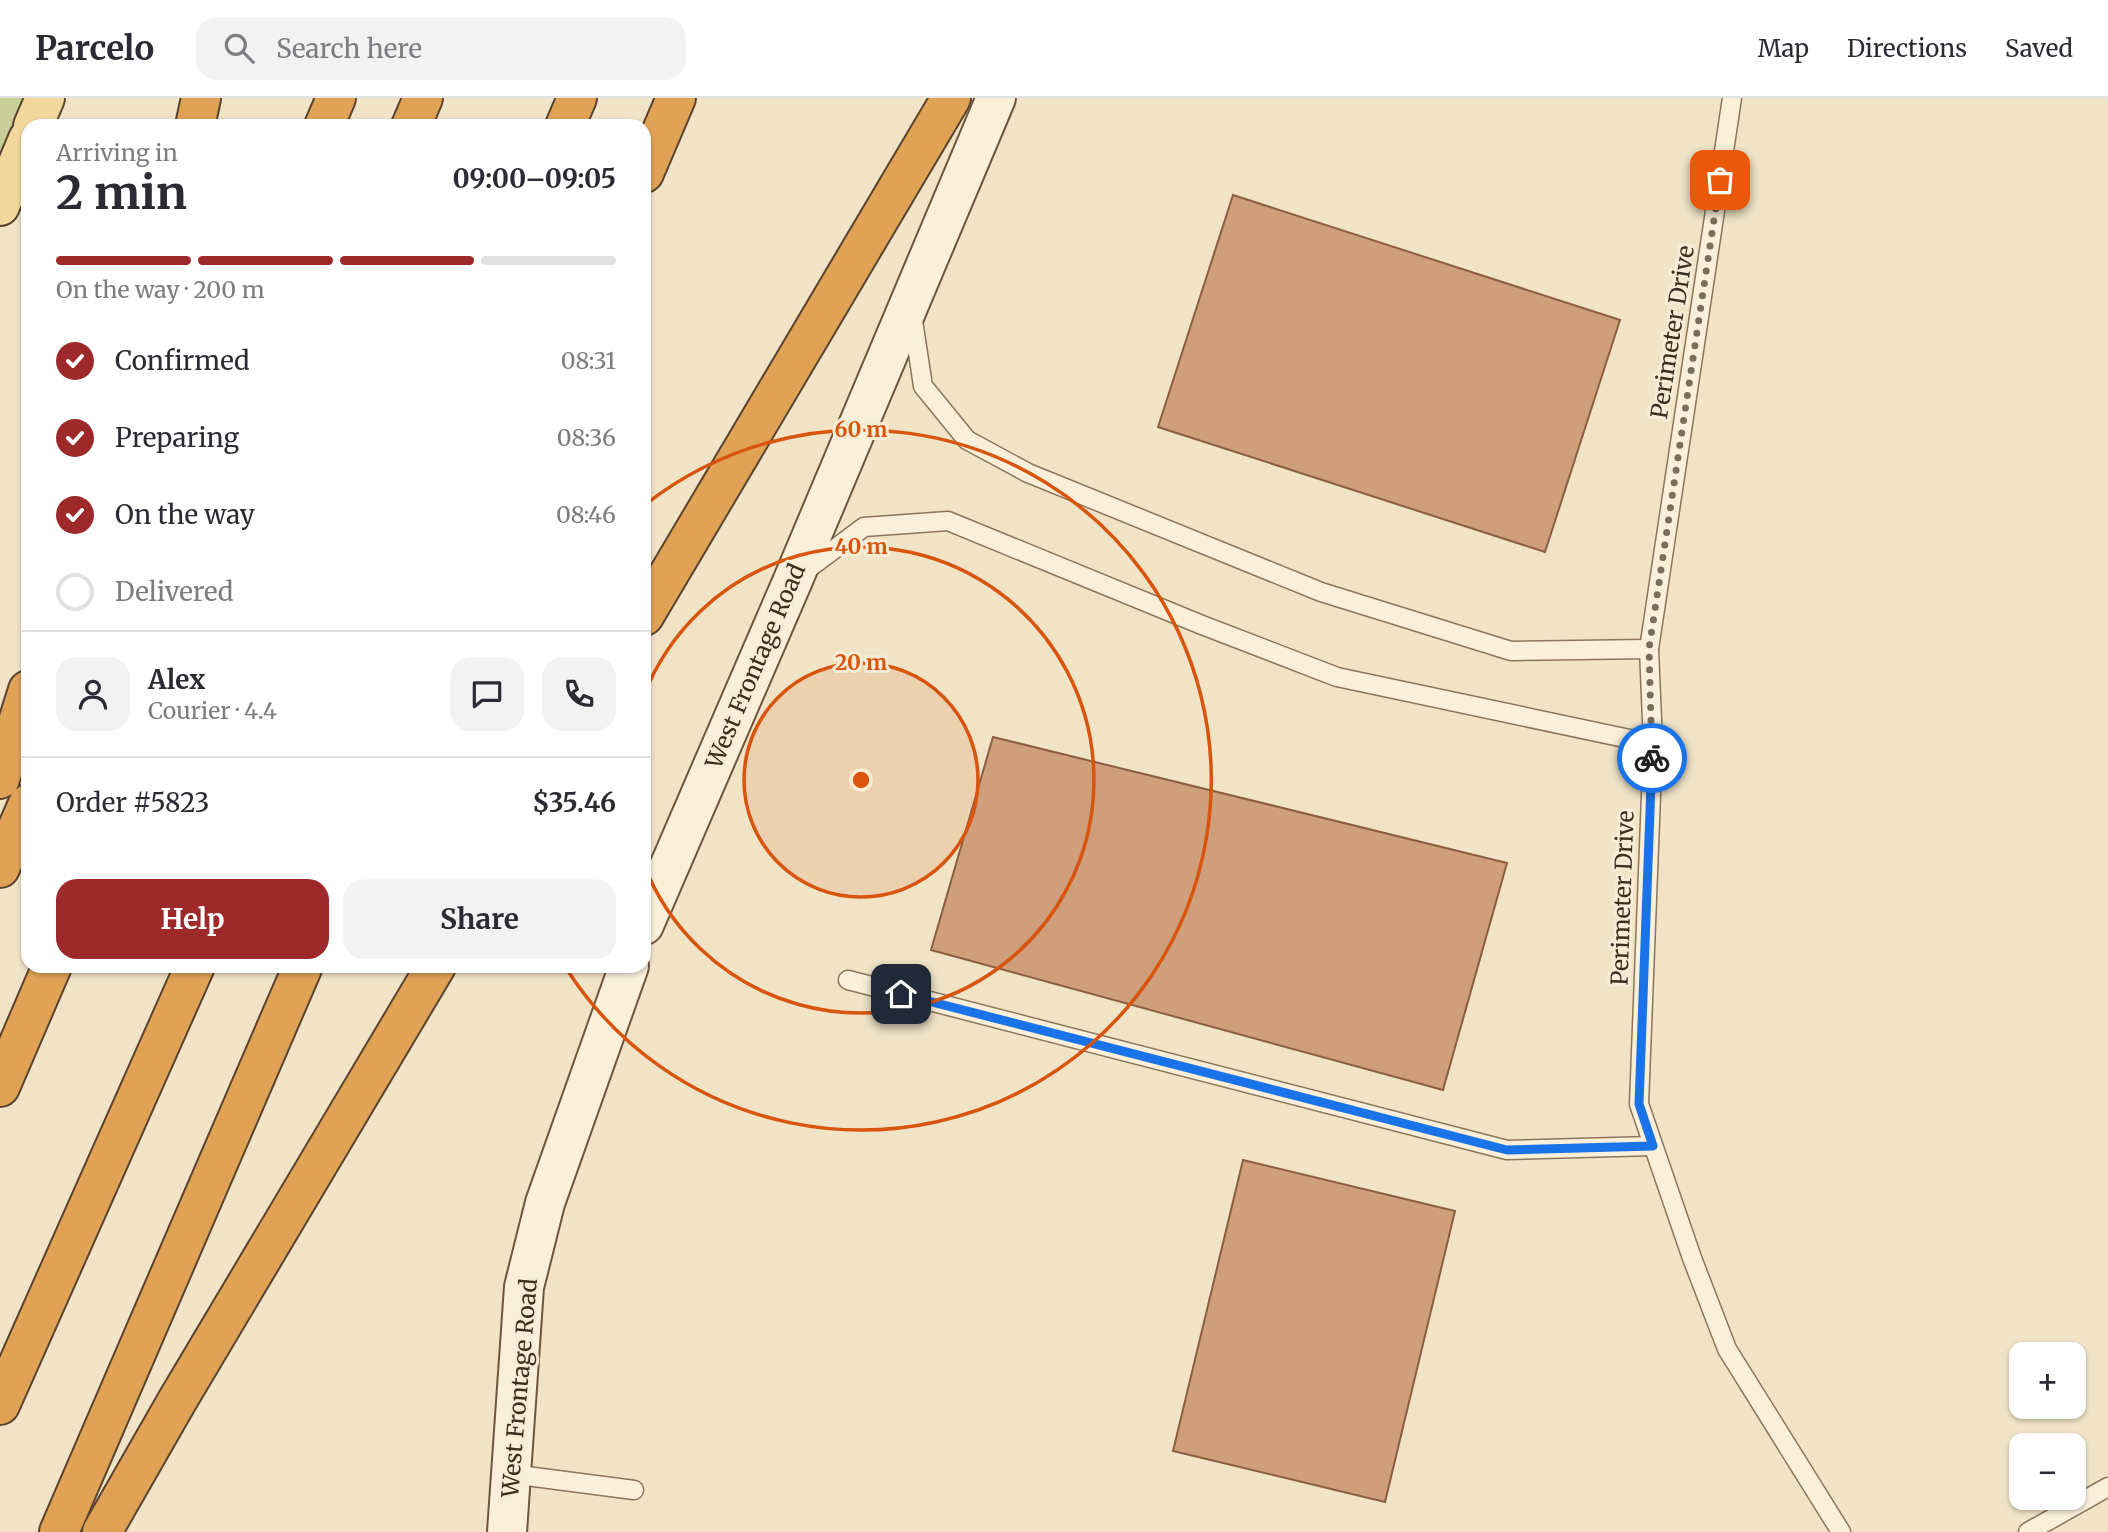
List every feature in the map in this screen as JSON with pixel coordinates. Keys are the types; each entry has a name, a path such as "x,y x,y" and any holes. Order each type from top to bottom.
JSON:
{"highway":[{"path":"196,119 201,98"},
{"path":"327,119 336,98"},
{"path":"414,119 423,98"},
{"path":"568,119 577,98"},
{"path":"651,157 676,98"},
{"path":"651,604 951,98"},
{"path":"0,779 21,712"},
{"path":"0,868 21,820"},
{"path":"0,1087 49,973"},
{"path":"0,1405 192,973"},
{"path":"60,1532 300,973"},
{"path":"102,1532 432,973"}],"main road":[{"path":"36,119 45,98"},
{"path":"0,206 21,156"}],"street":[{"name":"West Frontage Road","path":"651,909 996,98"},
{"name":"West Frontage Road","path":"507,1532 524,1287 545,1203 627,973"}],"lane":[{"name":"Perimeter Drive","path":"1732,98 1649,649 1653,744 1639,1104 1692,1258 1727,1349 1841,1532"},
{"path":"911,303 923,386 967,440 1028,473 1321,592 1511,651 1649,649"},
{"path":"793,580 864,527 948,521 1189,620 1337,677 1653,744"},
{"path":"848,980 1507,1150 1653,1146"},
{"path":"511,1474 634,1490"},
{"path":"2028,1532 2108,1487"}],"green space":[{"path":"0,98 46,98 37,119 21,119 21,158 0,208"}],"building":[{"path":"1233,195 1620,320 1545,552 1158,427"},
{"path":"993,737 1507,863 1443,1090 931,950"},
{"path":"1243,1160 1455,1211 1385,1502 1173,1451"}],"way so far":[{"path":"1652,758 1649,649 1720,180"}],"route":[{"path":"901,994 1507,1150 1653,1146 1639,1104 1652,758"}]}
